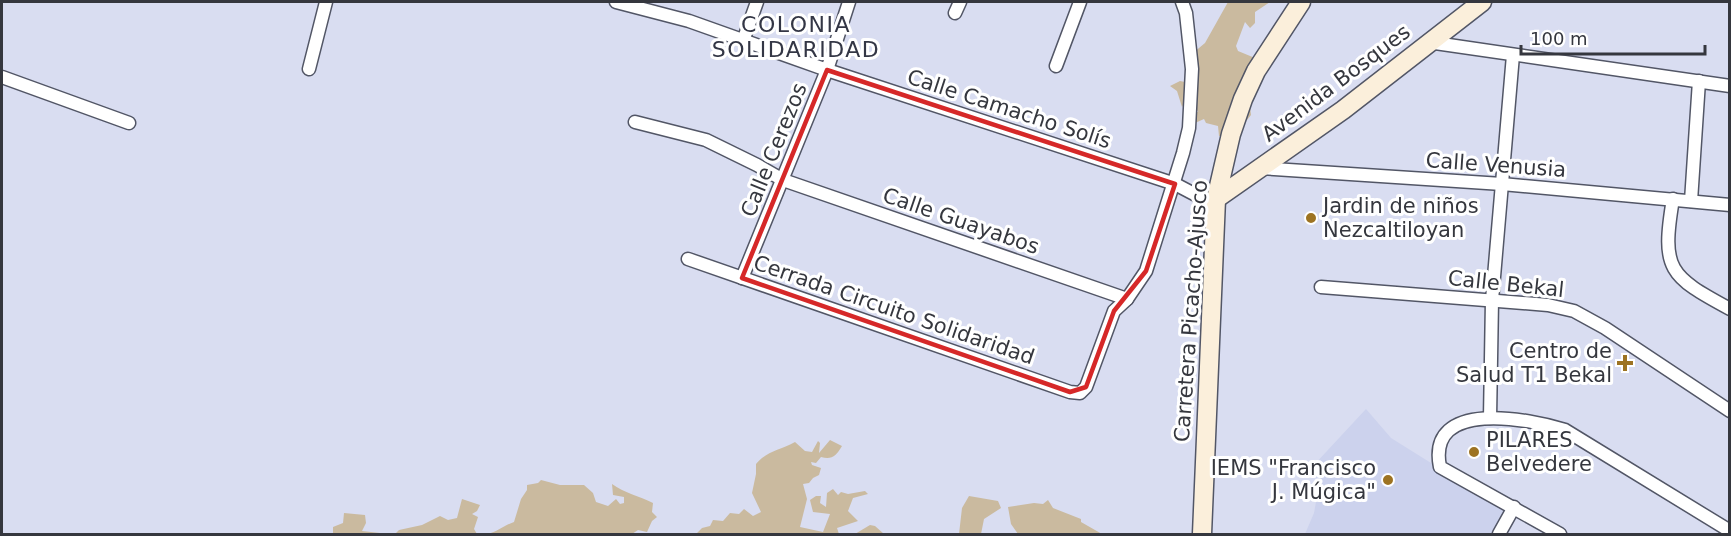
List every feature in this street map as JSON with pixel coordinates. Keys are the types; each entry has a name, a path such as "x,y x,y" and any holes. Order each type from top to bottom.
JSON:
{"main road":[{"name":"Carretera Picacho-Ajusco","path":"1202,534 1216,202 1231,134 1243,99 1256,71 1301,2"},
{"name":"Avenida Bosques","path":"1216,202 1343,110 1482,2"}],"street":[{"path":"309,69 326,2"},
{"name":"Calle Camacho Solís","path":"616,2 689,21 827,70 1175,184 1216,202"},
{"path":"742,41 757,2"},
{"name":"Calle Cerezos","path":"742,278 827,70 849,2"},
{"path":"1056,66 1080,2"},
{"path":"1127,299 1146,271 1175,184 1189,128 1192,69 1186,13 1182,2"},
{"path":"1428,42 1730,86"},
{"path":"1490,418 1492,300 1513,55"},
{"path":"2,76 129,123"},
{"path":"1691,201 1699,81"},
{"name":"Calle Guayabos","path":"634,123 706,140 783,180 1127,299"},
{"name":"Calle Venusia","path":"1260,168 1502,184 1730,205"},
{"path":"1673,199 1668,228 1670,261 1678,276 1692,289 1730,309"},
{"name":"Cerrada Circuito Solidaridad","path":"688,258 1070,392 1080,393 1086,387 1114,311 1127,299"},
{"name":"Calle Bekal","path":"1321,287 1548,305 1574,311 1605,328 1730,411"},
{"path":"1560,534 1440,467 1438,455 1448,432 1466,421 1490,418 1536,421 1565,430 1730,531"},
{"path":"1499,534 1514,507"}],"highlighted area":[{"path":"827,70 1175,184 1146,271 1114,311 1086,387 1070,392 742,278"}],"shaded area":[{"path":"1228,2 1270,2 1255,12 1255,23 1250,28 1245,22 1236,46 1238,51 1255,58 1254,93 1250,107 1251,115 1247,120 1242,119 1230,138 1219,136 1218,126 1206,123 1204,119 1195,123 1195,112 1198,112 1196,108 1190,106 1186,99 1182,107 1177,91 1170,86 1180,81 1185,82 1193,53 1205,43"},
{"name":"IEMS \"Francisco J. Múgica\"","path":"1366,409 1391,438 1439,468 1512,508 1497,534 1305,534 1314,513 1318,491 1314,465"},
{"path":"830,440 842,446 833,456 821,457 816,463 811,462 812,465 821,468 819,475 809,483 803,484 807,499 800,527 823,532 830,514 813,512 810,500 821,496 820,503 826,507 827,493 833,489 838,495 841,492 848,494 865,491 868,494 853,498 848,511 858,521 837,528 839,534 696,534 702,528 710,526 713,520 723,521 730,513 739,514 744,509 753,516 761,512 752,493 756,464 765,456 795,442 805,451 812,452 818,441 820,443 819,453"},
{"path":"541,480 560,485 584,485 593,493 596,502 608,506 616,499 620,504 624,503 624,497 613,495 612,484 653,503 652,512 657,517 652,521 647,532 638,530 632,534 488,534 514,522 527,485 538,483"},
{"path":"969,496 998,501 1001,508 984,519 981,534 959,534 962,508"},
{"path":"462,499 480,505 472,514 478,517 474,529 477,534 395,534 399,530 422,525 440,516 448,520 457,518"},
{"path":"1048,500 1053,508 1081,519 1081,522 1102,534 1018,534 1011,524 1008,507 1043,504"},
{"path":"344,513 365,515 366,523 362,531 389,534 333,534 333,527 343,523"},
{"path":"870,525 875,526 884,534 855,534"}],"place":[{"name":"Jardin de niños Nezcaltiloyan","path":"1311,218"},
{"name":"Centro de Salud T1 Bekal","path":"1625,363"},
{"name":"PILARES Belvedere","path":"1474,452"},
{"name":"IEMS \"Francisco J. Múgica\"","path":"1388,480"}],"district":[{"name":"COLONIA SOLIDARIDAD","path":"796,36"}]}
